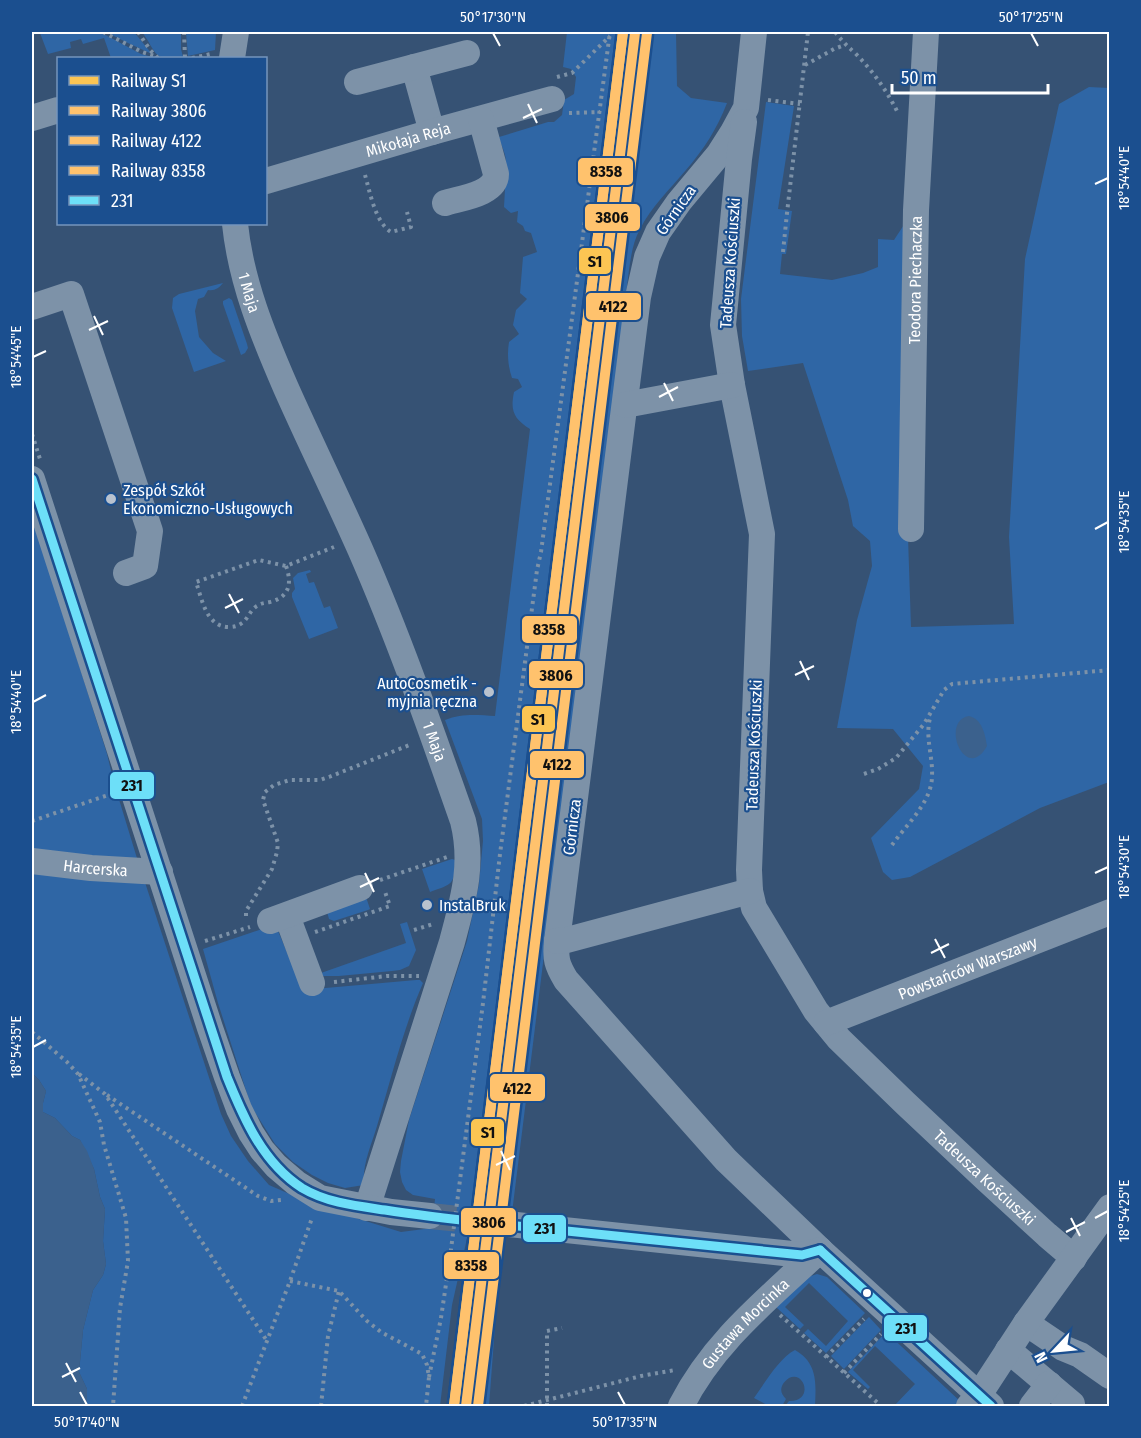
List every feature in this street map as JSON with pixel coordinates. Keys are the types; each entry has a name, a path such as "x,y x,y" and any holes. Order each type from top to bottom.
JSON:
{"street":[{"path":"232,57 236,32"},
{"name":"Górnicza","path":"754,32 754,104 658,231 647,257 638,297 556,961 566,980 726,1160 980,1403"},
{"name":"Teodora Piechaczka","path":"911,529 916,210 926,32"},
{"path":"357,82 467,53"},
{"path":"414,67 432,132"},
{"name":"Tadeusza Kościuszki","path":"754,104 736,188 723,325 732,385 762,534 749,870 754,908 816,1011 839,1039 905,1103 1074,1258"},
{"name":"Mikołaja Reja","path":"267,181 480,119 560,106"},
{"path":"32,117 57,110"},
{"path":"445,203 482,192 493,185 496,179 480,119"},
{"path":"707,168 724,169 736,188"},
{"name":"1 Maja","path":"235,225 242,267 259,324 311,445 374,581 463,821 468,848 468,866 462,905 452,942 367,1208"},
{"path":"32,307 70,294 150,531 145,566 126,573"},
{"path":"625,405 732,385"},
{"path":"32,479 227,1077 251,1133 276,1166 296,1183 320,1198 367,1208 430,1216"},
{"name":"Harcerska","path":"32,861 160,873"},
{"path":"312,983 268,922 360,888"},
{"path":"557,941 750,891"},
{"name":"Powstańców Warszawy","path":"826,1023 1110,912"},
{"path":"980,1403 1008,1350 1110,1207"},
{"path":"499,1224 802,1255 820,1250"},
{"name":"Gustawa Morcinka","path":"681,1407 705,1365 723,1342 820,1250"},
{"path":"1026,1323 1110,1376"},
{"path":"1008,1350 1072,1404 1070,1407"},
{"path":"1032,1407 1049,1384"}],"path":[{"path":"103,32 157,57"},
{"path":"138,32 157,57"},
{"path":"184,32 185,57"},
{"path":"783,252 808,32"},
{"path":"836,32 845,45 880,82 901,121"},
{"path":"572,73 610,34"},
{"path":"426,1407 450,1257 501,842 610,34"},
{"path":"804,65 845,45"},
{"path":"754,104 800,105"},
{"path":"560,106 600,112"},
{"path":"364,172 376,211 387,230 391,232 411,227 407,212"},
{"path":"286,566 290,578 285,594 279,599 255,607 247,619 236,627 222,627 210,619 196,582 258,560 286,566 343,543"},
{"path":"864,774 896,758 924,724 944,690 952,684 1110,670"},
{"path":"892,845 914,818 931,786 933,776 928,723 931,712"},
{"path":"268,922 246,911 272,869 278,847 263,800 265,792 274,785 290,780 320,780 329,777 379,759 432,735"},
{"path":"32,821 107,796"},
{"path":"360,888 457,854"},
{"path":"184,947 268,922"},
{"path":"312,983 395,975 422,977"},
{"path":"32,1032 68,1062 78,1074 105,1094 258,1196 271,1201 284,1200"},
{"path":"78,1074 100,1122 104,1145 126,1218 128,1261 120,1308 113,1407"},
{"path":"105,1094 267,1341"},
{"path":"242,1407 320,1198"},
{"path":"290,1281 339,1291 367,1321 381,1332 422,1354 429,1377"},
{"path":"321,1407 328,1336 339,1291"},
{"path":"777,1312 881,1407"},
{"path":"826,1357 870,1312"},
{"path":"547,1407 546,1331 562,1328"},
{"path":"844,1373 887,1328"},
{"path":"524,1407 641,1376 705,1365"}],"shaded area":[{"path":"32,32 100,32 141,54 152,57 111,57 104,38 83,44 81,39 70,42 71,48 48,54 40,33 32,35"},
{"path":"106,32 134,32 152,54 128,43"},
{"path":"142,32 181,32 183,57 160,57"},
{"path":"186,32 216,32 215,50 188,56"},
{"path":"567,32 616,32 470,1225 452,1305 440,1406 87,1406 87,1389 79,1372 83,1330 93,1290 103,1275 106,1264 103,1241 105,1209 94,1169 80,1140 72,1136 55,1118 43,1112 46,1091 32,1073 32,516 107,754 136,855 221,1114 231,1136 248,1161 269,1185 317,1206 401,1232 432,1228 435,1199 413,1195 406,1190 400,1172 401,1161 409,1120 467,941 479,884 483,841 482,819 445,720 464,715 495,716 530,429 514,414 514,392 522,387 518,379 512,378 508,351 509,342 519,334 513,325 516,310 527,299 520,293 523,257 537,252 531,233 525,231 523,226 517,222 518,211 511,213 504,207 505,189 502,183 506,159 499,137 554,122 562,115 564,100 574,94 576,77 571,69 563,67"},
{"path":"644,32 676,32 677,86 691,98 727,103 714,130 693,162 644,221 632,254 512,1213 499,1212"},
{"path":"1089,87 1109,88 1109,782 1040,808 910,877 892,880 883,872 871,838 919,789 923,766 893,729 837,728 857,620 872,566 870,541 853,526 848,500 803,363 748,371 742,336 741,299 766,102 794,106 778,209 792,211 786,254 782,254 780,274 832,280 878,267 878,239 894,240 911,214 908,537 911,627 1014,624 1009,537 1025,259 1059,104"},
{"path":"223,283 217,289 208,290 204,297 198,299 195,311 199,337 213,353 226,361 194,372 172,308 173,298 179,294"},
{"path":"229,298 232,300 248,348 241,355 223,304 223,301"},
{"path":"310,570 311,572 306,574 309,583 314,582 324,608 330,606 338,628 309,639 292,593 295,589 293,578 298,573"},
{"path":"969,716 980,724 987,746 979,756 971,758 964,755 956,738 956,728 960,720"},
{"path":"455,860 455,868 451,882 430,892 422,869"},
{"path":"365,894 370,909 334,921 329,919 326,908"},
{"path":"407,922 416,950 409,966 400,970 339,976 323,976 321,973 406,943 400,924"},
{"path":"265,928 278,931 303,990 416,980 423,983 403,1036 364,1170 364,1185 345,1188 328,1183 293,1162 275,1144 251,1106 203,949"},
{"path":"32,1073 46,1091 43,1112 55,1118 72,1136 80,1140 87,1151 105,1209 103,1241 106,1264 103,1275 93,1290 83,1330 79,1372 87,1389 87,1406 32,1406"},
{"path":"495,1245 501,1246 489,1406 477,1406"},
{"path":"817,1274 827,1277 865,1313 826,1353 804,1333 808,1329 826,1346 848,1321 809,1283 785,1307 804,1325 800,1329 777,1308 777,1305 808,1277"},
{"path":"869,1317 881,1330 844,1369 831,1356"},
{"path":"886,1332 962,1403 961,1406 894,1406 915,1384 875,1346 853,1370 870,1387 868,1389 848,1372"},
{"path":"795,1350 803,1355 812,1368 815,1382 815,1406 785,1406 789,1401 802,1397 804,1392 803,1382 795,1377 789,1378 782,1385 781,1391 786,1399 782,1406 769,1406 754,1398 778,1365"}],"tunnel":[{"path":"430,1216 499,1223"}],"rail line":[{"name":"S1","path":"454,1406 623,32"},
{"name":"8358","path":"454,1405 623,32"},
{"name":"3806","path":"466,1406 635,33"},
{"name":"4122","path":"478,1406 647,33"}],"transit line":[{"name":"231","path":"32,479 227,1077 256,1139 288,1178 312,1193 342,1203 413,1214 802,1255 820,1250"},
{"name":"231","path":"820,1250 991,1406"}],"place":[{"name":"Zespół Szkół Ekonomiczno-Usługowych","path":"111,499"},
{"name":"AutoCosmetik - myjnia ręczna","path":"489,692"},
{"name":"InstalBruk","path":"427,905"}]}
